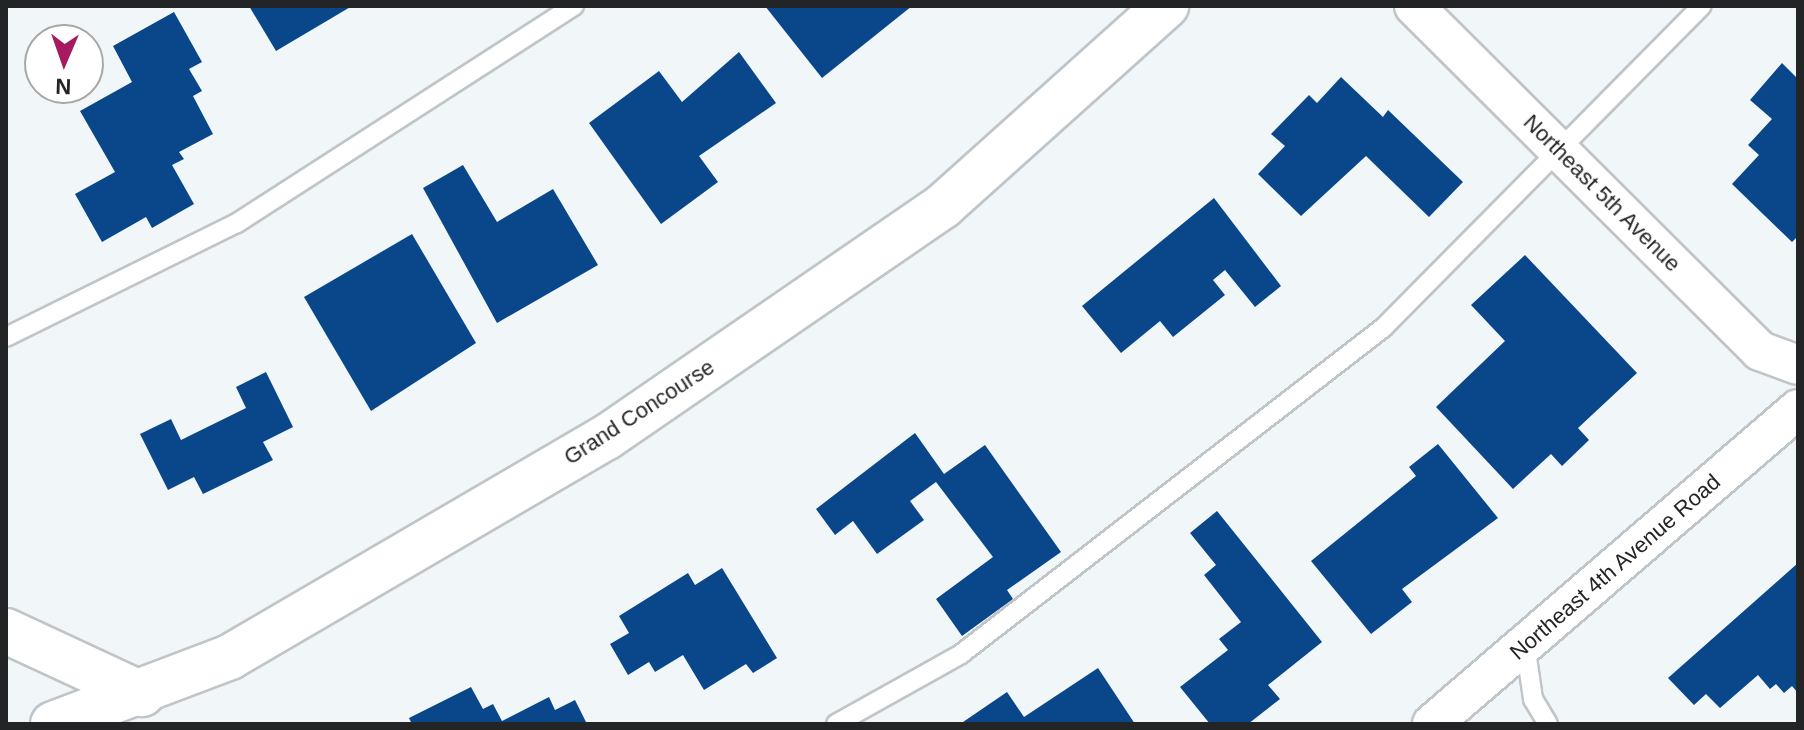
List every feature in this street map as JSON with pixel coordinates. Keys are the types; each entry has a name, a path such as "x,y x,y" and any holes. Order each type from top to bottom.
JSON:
{"street":[{"name":"Grand Concourse","path":"53,724 142,694 230,657 607,437 943,206 1166,6"},
{"name":"Northeast 5th Avenue","path":"1414,6 1760,351 1798,365"},
{"name":"Northeast 4th Avenue Road","path":"1432,724 1798,409"},
{"path":"6,631 142,694"}],"lane":[{"path":"6,337 237,223 574,6"},
{"path":"836,724 961,654 1383,328 1702,6"},
{"path":"1525,644 1533,699 1548,724"}],"building":[{"path":"249,6 352,6 276,51"},
{"path":"765,6 912,6 822,78"},
{"path":"174,12 202,62 189,69 202,91 193,96 213,134 179,152 184,159 172,165 194,204 152,228 146,217 102,242 75,194 115,172 80,111 93,104 104,104 104,98 132,82 113,46"},
{"path":"739,52 776,103 699,156 718,182 661,224 589,123 659,71 682,102"},
{"path":"1782,63 1798,79 1798,236 1792,242 1732,184 1759,155 1748,145 1772,119 1750,100"},
{"path":"1341,77 1383,117 1388,110 1463,182 1429,217 1366,156 1301,216 1258,174 1285,146 1271,134 1309,95 1317,103"},
{"path":"463,165 497,222 553,189 598,265 497,323 423,188"},
{"path":"1214,198 1281,286 1255,307 1225,270 1213,280 1225,295 1173,337 1160,321 1121,353 1082,306"},
{"path":"412,234 476,343 371,411 304,297"},
{"path":"1525,255 1637,373 1578,428 1589,440 1562,466 1551,454 1513,489 1436,407 1505,341 1471,305"},
{"path":"266,372 293,427 263,442 273,460 203,494 194,477 168,490 140,434 171,419 181,440 246,408 236,387"},
{"path":"915,433 944,474 985,445 1061,552 1007,590 1013,599 962,636 936,599 993,557 936,482 910,501 924,520 877,554 853,521 835,535 816,509"},
{"path":"1438,444 1498,518 1402,589 1412,602 1371,634 1311,561 1416,476 1409,467"},
{"path":"1217,511 1322,642 1268,685 1280,699 1248,724 1210,724 1180,687 1228,650 1219,639 1241,622 1204,575 1216,565 1190,533"},
{"path":"1798,563 1798,693 1792,686 1784,693 1776,684 1770,689 1758,675 1720,708 1706,694 1694,705 1668,678"},
{"path":"722,568 777,658 753,673 746,664 704,690 683,655 655,672 649,662 628,675 610,644 629,633 619,616 688,573 695,585"},
{"path":"1098,668 1135,724 963,722 1007,692 1024,717"},
{"path":"471,687 483,709 493,704 502,721 549,697 555,710 575,700 587,724 412,724 409,718"}]}
